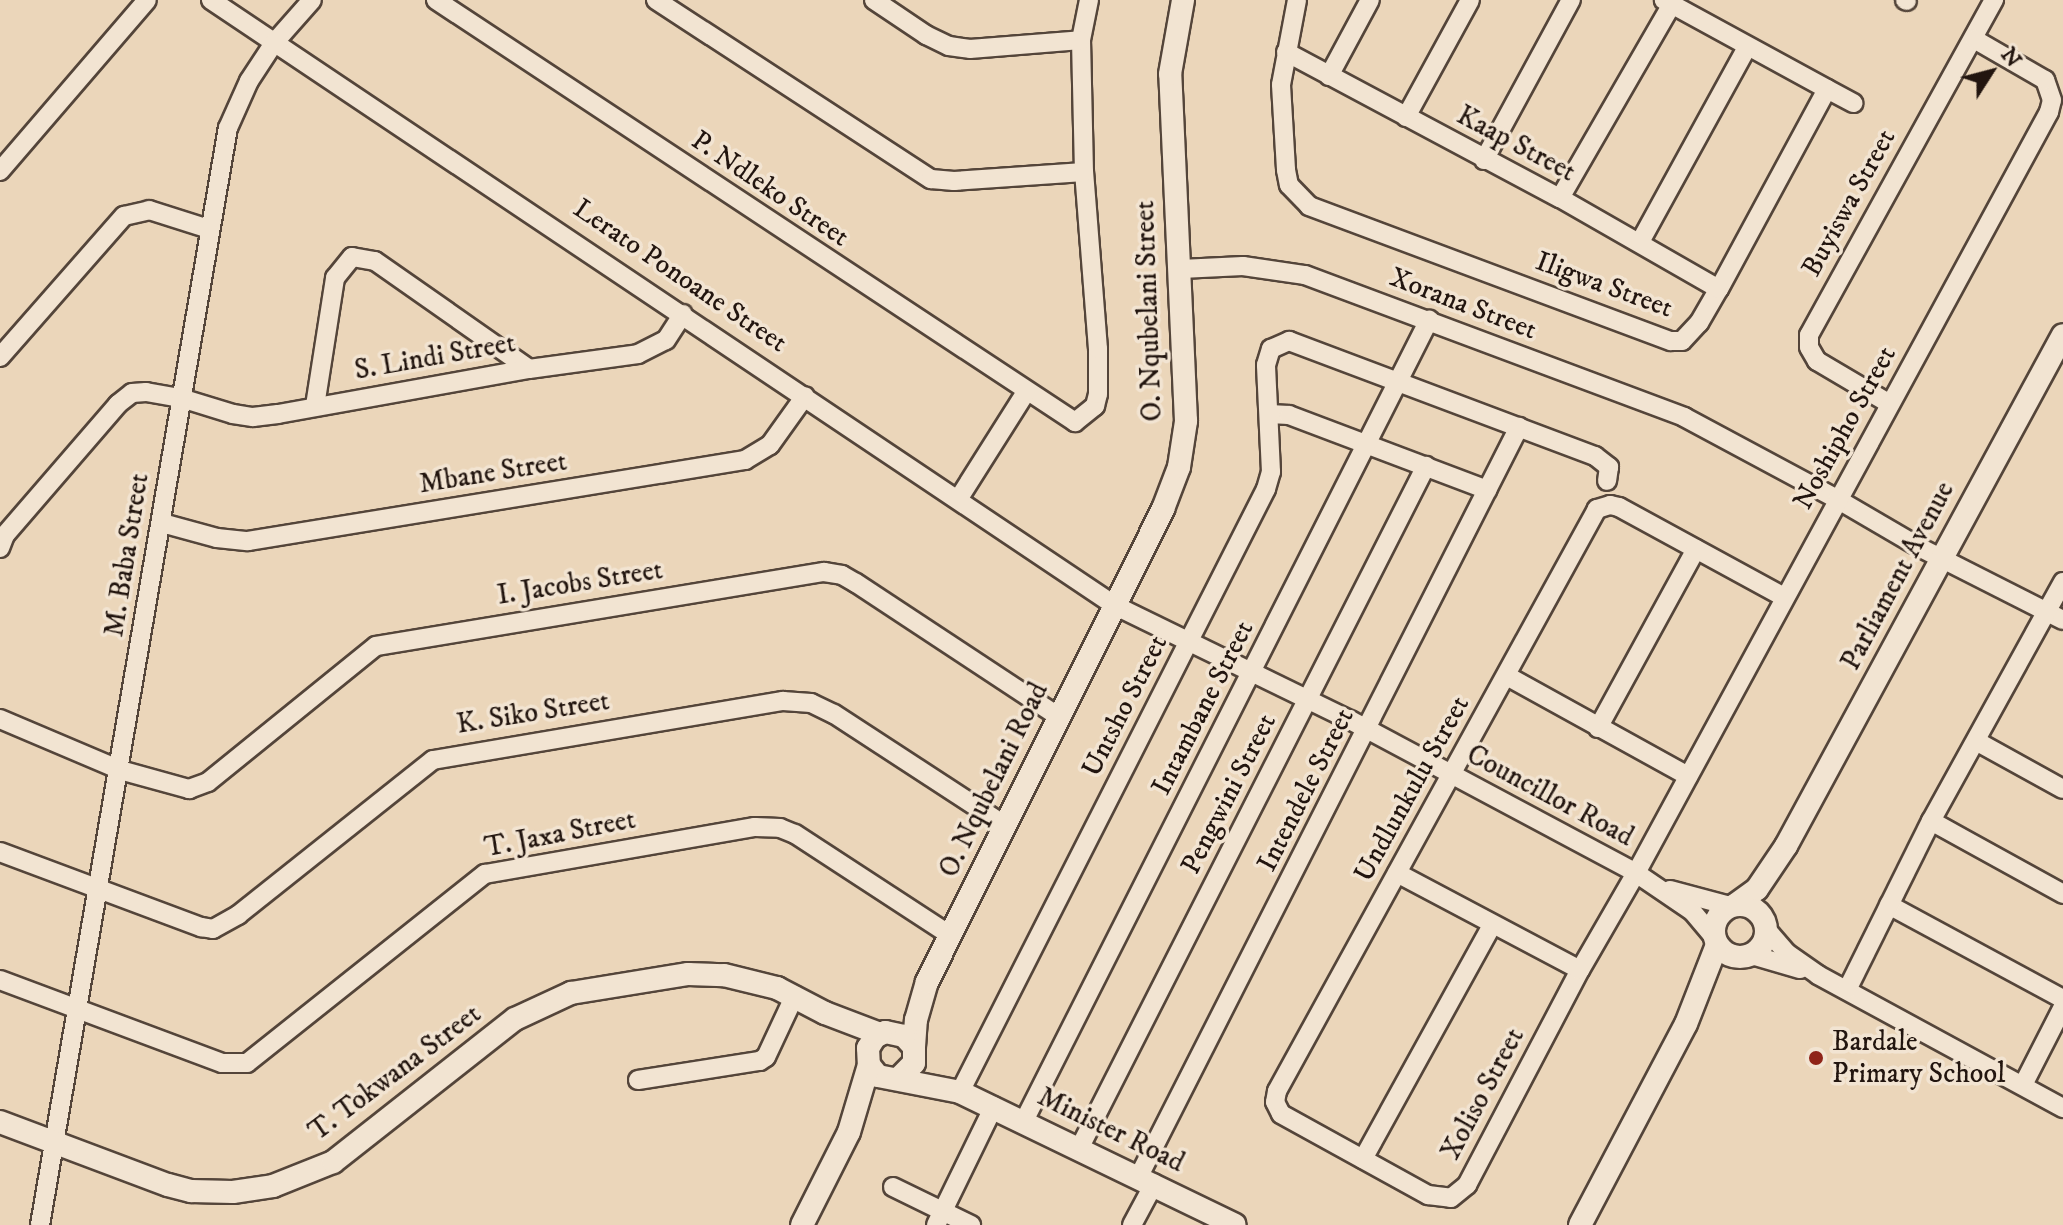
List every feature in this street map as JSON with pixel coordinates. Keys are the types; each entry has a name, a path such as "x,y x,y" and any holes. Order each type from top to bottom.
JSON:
{"street":[{"path":"0,171 147,0"},
{"name":"Lerato Ponoane Street","path":"211,0 959,498 1114,605"},
{"name":"M. Baba Street","path":"40,1225 228,128 249,81 274,43 312,0"},
{"name":"P. Ndleko Street","path":"436,0 1075,422 1095,406 1098,394 1084,172"},
{"path":"656,0 931,179 954,181 1084,172 1081,40 1089,0"},
{"path":"874,0 926,35 949,46 970,49 1081,40"},
{"name":"O. Nqubelani Street","path":"1114,605 1163,509 1179,467 1186,421 1181,269 1171,155 1170,74 1183,0"},
{"name":"Iligwa Street","path":"1297,0 1281,85 1289,185 1309,206 1671,341 1682,341 1689,334 1719,289 1827,89"},
{"path":"1329,76 1370,0"},
{"path":"1406,117 1470,0"},
{"path":"1484,160 1571,0"},
{"name":"Buyiswa Street","path":"1890,404 1817,361 1809,347 1809,335 1994,0"},
{"path":"1560,198 1668,2 1853,103"},
{"name":"Noshipho Street","path":"1636,873 2049,112 2052,100 2045,80 1974,39"},
{"path":"1640,242 1747,47"},
{"name":"Kaap Street","path":"1286,52 1560,198 1719,289"},
{"path":"0,357 124,216 149,210 209,229"},
{"path":"315,406 335,278 352,257 375,261 529,369"},
{"name":"Xorana Street","path":"1181,269 1243,266 1305,275 1717,432 1942,559 2055,615"},
{"name":"S. Lindi Street","path":"2,539 126,396 140,391 253,417 529,369 638,354 666,340 683,314"},
{"name":"Intambane Street","path":"1024,1121 1429,320"},
{"name":"Parliament Avenue","path":"1732,906 1757,889 1786,846 2063,335"},
{"name":"Untsho Street","path":"960,1092 1266,489 1271,472 1267,356 1278,343 1289,341 1398,382"},
{"path":"1398,382 1605,461 1609,467 1607,481"},
{"path":"959,498 1026,392"},
{"name":"Mbane Street","path":"162,523 217,538 248,541 745,460 770,445 805,396"},
{"path":"1269,414 1289,415 1487,490"},
{"name":"Intendele Street","path":"1132,1225 1146,1180 1519,427"},
{"name":"Pengwini Street","path":"1080,1147 1426,466"},
{"name":"Undlunkulu Street","path":"1275,1102 1277,1091 1507,676 1586,525 1603,506 1619,507 1696,549"},
{"path":"1598,728 1696,549 1784,597"},
{"name":"I. Jacobs Street","path":"0,719 120,770 180,787 200,787 367,652 389,642 815,573 842,575 856,583 1059,717"},
{"path":"1847,990 1931,821 1976,741 2055,615 2063,582"},
{"name":"Councillor Road","path":"1114,605 1368,730 1636,873 1692,911 1715,941"},
{"name":"O. Nqubelani Road","path":"914,1049 916,1020 927,982 1114,605"},
{"path":"1507,676 1688,776"},
{"name":"K. Siko Street","path":"0,852 201,927 224,926 433,760 783,701 811,703 834,714 1004,825"},
{"path":"1976,741 2063,789"},
{"path":"1931,821 2063,894"},
{"name":"T. Jaxa Street","path":"0,980 222,1063 247,1063 485,874 755,827 780,828 795,834 950,935"},
{"name":"Parliament Avenue","path":"1765,925 1786,846"},
{"path":"1397,873 1580,970"},
{"name":"Xoliso Street","path":"1275,1102 1287,1119 1428,1195 1451,1198 1460,1193 1636,873"},
{"name":"Councillor Road","path":"1659,887 1732,906"},
{"path":"1889,905 2063,999"},
{"path":"1580,1225 1686,1024 1715,941 1718,915 1732,906 1752,908 1787,953 1818,975 2063,1108"},
{"path":"1363,1159 1492,925"},
{"path":"1686,1024 1722,976 1763,944 1765,925"},
{"path":"1715,941 1728,955 1747,956 1818,975"},
{"name":"T. Tokwana Street","path":"0,1122 191,1191 233,1192 273,1186 344,1156 489,1038 544,1003 571,993 688,974 749,979 795,995 825,1013 883,1033"},
{"name":"O. Nqubelani Road","path":"883,1033 927,982"},
{"path":"638,1080 760,1061 766,1057 795,995"},
{"path":"2023,1085 2063,1007"},
{"name":"T. Tokwana Street","path":"825,1013 868,1060"},
{"path":"802,1225 849,1132 871,1042 883,1033 904,1036 914,1049 911,1070 895,1079 849,1132"},
{"name":"Minister Road","path":"914,1049 960,1092"},
{"path":"868,1060 878,1076 895,1079"},
{"name":"Minister Road","path":"895,1079 960,1092 994,1106 1235,1225"},
{"path":"940,1218 994,1106"},
{"path":"893,1187 940,1218 971,1225"}],"place":[{"name":"Bardale Primary School","path":"1816,1058"}]}
